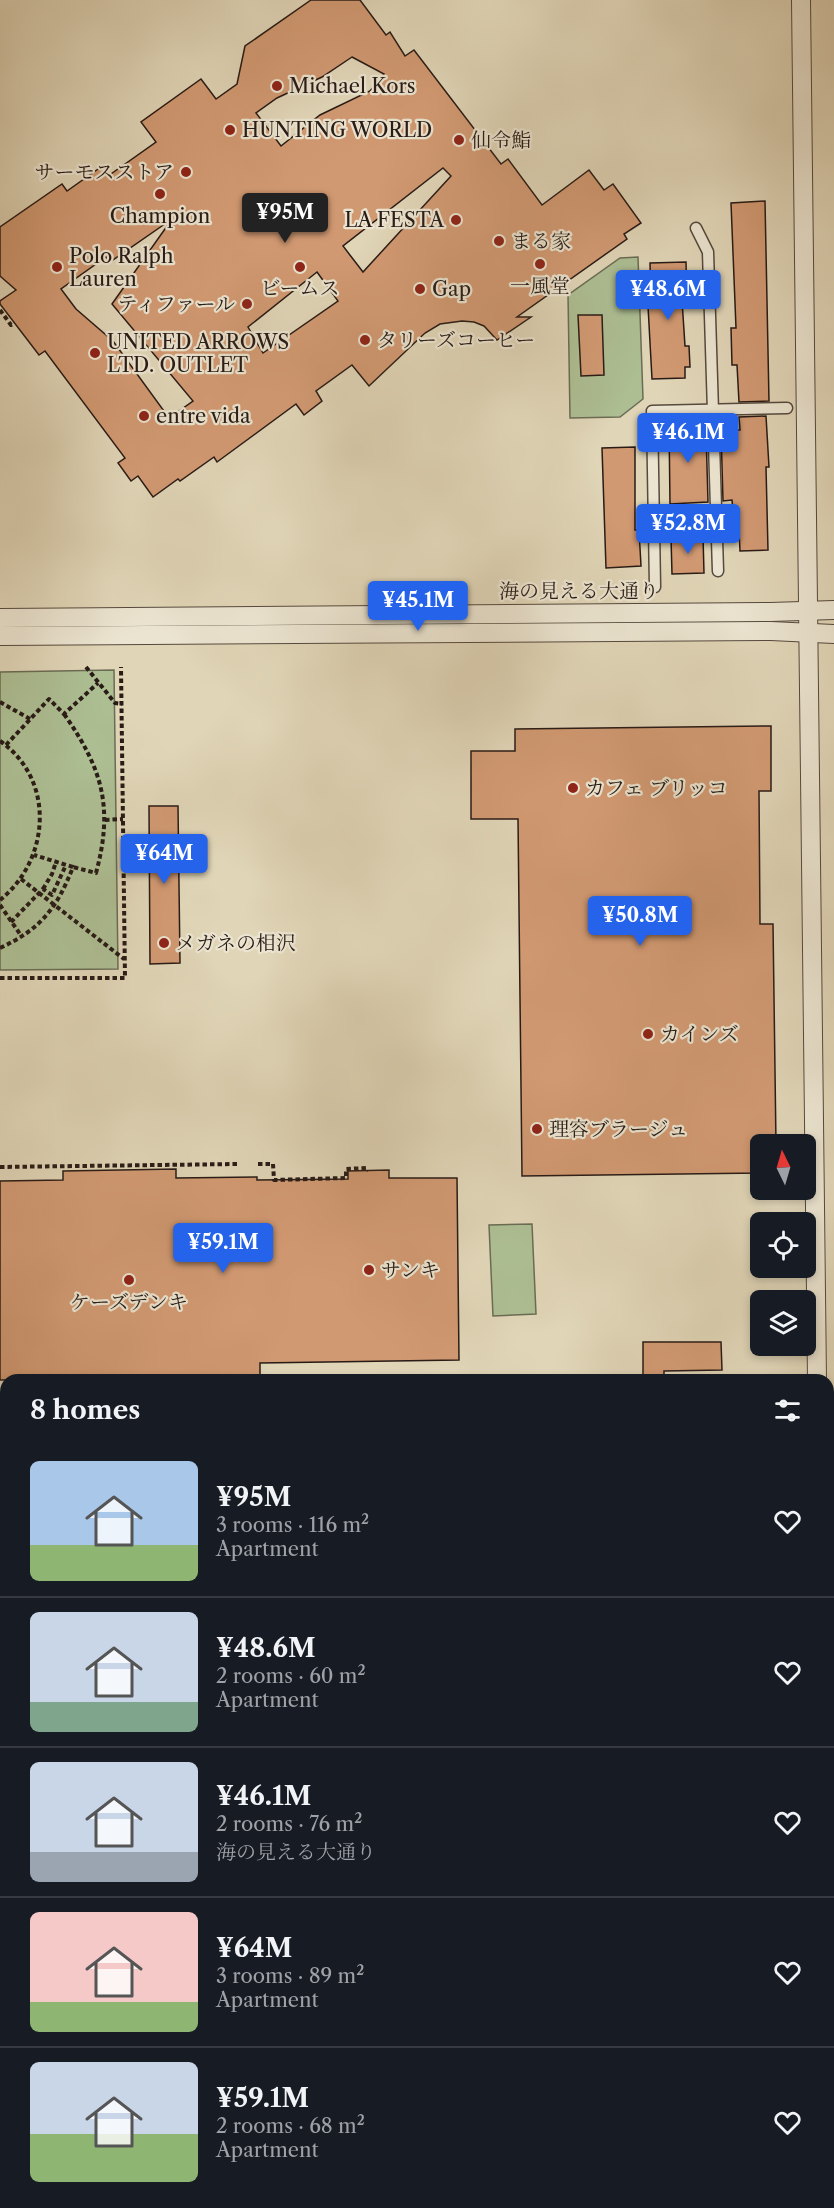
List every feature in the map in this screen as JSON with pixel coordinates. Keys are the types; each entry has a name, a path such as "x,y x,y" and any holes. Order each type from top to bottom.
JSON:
{"street":[{"path":"801,0 817,1374"},
{"path":"696,228 708,252 713,410 722,520 718,571"},
{"path":"655,587 652,411 787,408"},
{"path":"654,520 722,520"},
{"name":"海の見える大通り","path":"0,618 834,610"},
{"path":"0,636 356,632 808,631 834,634"}],"path":[{"path":"0,310 10,325 16,321"},
{"path":"86,667 115,704 122,704"},
{"path":"0,978 125,978 121,667"},
{"path":"64,714 98,683"},
{"path":"6,745 49,699 64,714 82,740 98,773 105,820 104,847 96,873 34,855"},
{"path":"0,702 30,719"},
{"path":"0,741 22,762 33,783 39,805 40,828 34,855 21,879 0,900"},
{"path":"105,820 123,819"},
{"path":"11,922 43,889 56,862"},
{"path":"43,889 52,895 66,865"},
{"path":"0,948 33,930 55,905 73,867"},
{"path":"21,879 124,959"},
{"path":"0,905 22,937"},
{"path":"0,1167 237,1164"},
{"path":"258,1164 273,1164 274,1180 346,1178 346,1169 366,1168 366,1170"}],"green space":[{"path":"638,257 643,399 620,417 570,418 568,295 620,258"},
{"path":"114,670 118,969 0,970 0,672"},
{"path":"532,1224 536,1314 493,1316 489,1225"}],"building":[{"path":"311,0 360,0 386,35 390,32 405,56 414,50 501,164 508,159 542,205 589,170 604,190 613,184 641,223 624,234 627,239 517,317 531,317 497,340 484,326 474,322 440,324 425,333 369,386 352,365 316,391 322,401 304,415 296,404 217,462 214,457 153,497 138,476 131,481 118,463 125,458 45,351 39,355 0,304 0,301 16,290 0,276 0,227 62,184 67,191 101,167 108,176 156,142 141,122 201,79 216,99 237,84 245,46","holes":["352,57 384,74 370,91 320,115 281,146 256,113 277,98 322,77","443,168 451,176 363,272 343,246","172,219 112,304 193,401 169,418 113,341 76,309 61,289 106,257 110,262","317,272 338,301 263,353 248,327"]},
{"path":"765,201 769,401 739,402 737,365 732,365 731,328 736,328 731,203"},
{"path":"686,262 687,300 682,300 685,346 689,346 690,367 685,367 685,378 652,379 648,306 651,306 650,263"},
{"path":"578,315 602,315 604,375 581,376"},
{"path":"766,416 769,467 766,467 768,550 740,551 738,511 733,511 732,500 723,501 721,430 740,430 739,417"},
{"path":"669,423 703,423 703,431 706,431 708,502 670,504"},
{"path":"635,447 635,530 639,530 641,566 606,568 602,448"},
{"path":"703,536 704,573 672,574 671,537"},
{"name":"カインズ","path":"771,726 771,791 759,791 760,924 773,924 776,1134 750,1134 750,1173 522,1176 518,819 471,819 471,751 515,751 515,729"},
{"path":"149,806 178,806 180,963 150,964"},
{"path":"176,1169 176,1178 257,1177 257,1180 348,1179 348,1171 389,1170 389,1178 457,1178 459,1360 260,1363 260,1374 0,1374 0,1181 63,1180 63,1171"},
{"path":"643,1342 721,1342 722,1370 664,1371 664,1374 643,1374"}],"place":[{"name":"Michael Kors","path":"277,86"},
{"name":"HUNTING WORLD","path":"230,130"},
{"name":"仙令鮨","path":"459,140"},
{"name":"サーモスストア","path":"186,172"},
{"name":"Champion","path":"160,194"},
{"name":"LA FESTA","path":"456,220"},
{"name":"まる家","path":"499,241"},
{"name":"一風堂","path":"540,264"},
{"name":"Polo Ralph Lauren","path":"57,267"},
{"name":"ビームス","path":"300,267"},
{"name":"Gap","path":"420,289"},
{"name":"ティファール","path":"247,304"},
{"name":"タリーズコーヒー","path":"365,340"},
{"name":"UNITED ARROWS LTD. OUTLET","path":"95,353"},
{"name":"entre vida","path":"144,416"},
{"name":"カフェ ブリッコ","path":"573,788"},
{"name":"メガネの相沢","path":"164,943"},
{"name":"カインズ","path":"648,1034"},
{"name":"理容ブラージュ","path":"537,1129"},
{"name":"サンキ","path":"369,1270"},
{"name":"ケーズデンキ","path":"129,1280"}]}
